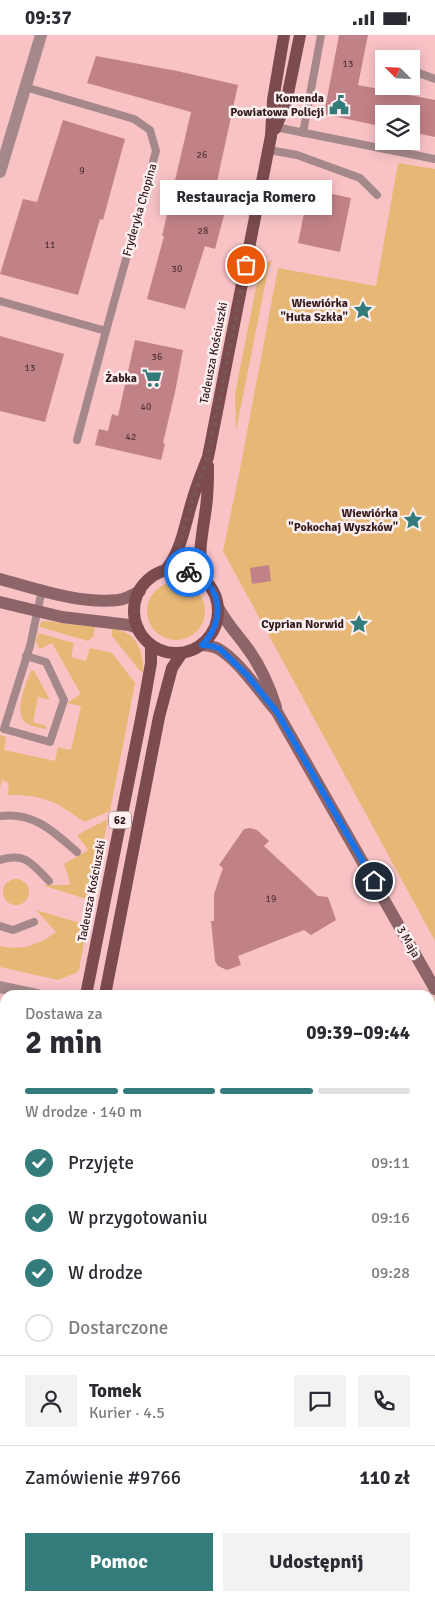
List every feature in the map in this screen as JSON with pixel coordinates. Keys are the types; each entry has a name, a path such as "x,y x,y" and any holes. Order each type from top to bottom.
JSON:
{"main road":[{"name":"Tadeusza Kościuszki","path":"165,571 177,553 193,498 208,457 273,132 274,93 282,35"},
{"name":"Tadeusza Kościuszki","path":"273,132 286,103 300,35"},
{"name":"Tadeusza Kościuszki","path":"204,580 199,556 208,497 208,457"},
{"path":"175,570 195,574 204,580 216,597 218,607 218,618 215,628 209,637 202,645 182,653 171,653 151,645 138,628 135,616 135,603 146,582 165,571 175,570"},
{"name":"Tadeusza Kościuszki","path":"87,990 151,663 151,645"},
{"name":"62","path":"106,990 159,717 172,668 182,653"}],"street":[{"path":"0,172 40,35"},
{"path":"0,579 42,590 100,600 120,600 140,591"},
{"path":"0,602 62,617 130,625 138,628"},
{"name":"3 Maja","path":"218,607 225,621 254,660 270,689 277,712"},
{"name":"3 Maja","path":"202,645 220,649 247,675 277,712 435,989"},
{"path":"0,987 14,990"}],"lane":[{"path":"302,133 321,35"},
{"path":"420,73 435,79"},
{"name":"Fryderyka Chopina","path":"25,87 134,119 150,130 156,151 77,440"},
{"path":"273,132 302,133 435,159"},
{"path":"269,150 297,155 360,178 378,195"},
{"path":"0,301 106,331"},
{"path":"26,657 46,663 64,700 50,741 2,729 26,657 42,590"},
{"path":"0,816 14,814 48,826 77,851"},
{"path":"0,860 10,857 28,859 49,881"},
{"path":"0,926 13,930 34,922"}],"shaded area":[{"path":"398,163 435,169 435,941 223,551 278,268 376,286"},
{"path":"273,259 268,270 236,431 235,394 260,268"},
{"path":"176,582 187,584 200,595 205,611 203,622 192,635 176,640 165,638 152,627 147,611 149,600 160,587"},
{"path":"41,622 95,627 93,637 88,641 40,627"},
{"path":"112,629 126,633 136,641 142,657 143,672 140,671 112,636"},
{"path":"38,633 74,643 71,657 86,661 90,648 112,653 135,683 110,811 84,822 66,809 49,801 31,796 8,795 9,783 2,780 0,788 0,735 6,737 4,750 55,761 58,747 71,750 81,706 67,703 81,694 52,643 40,649 36,641"},
{"path":"31,670 34,671 50,700 38,697 33,722 46,726 46,729 30,725 24,721 21,715 21,700"},
{"path":"108,819 92,901 42,885 70,885 64,864 88,850 77,835"},
{"path":"16,879 25,883 29,892 25,901 16,905 7,901 3,892 7,883"},
{"path":"36,910 87,925 79,970 76,973 58,980 0,967 0,946 15,948 30,946 56,932"}],"building":[{"path":"339,35 368,35 358,85 375,88 375,95 409,95 435,100 435,137 420,134 420,105 375,105 375,125 324,114"},
{"path":"96,56 177,71 238,85 211,209 225,212 215,249 205,246 185,309 147,299 164,236 162,236 191,112 87,83"},
{"path":"63,120 125,139 103,220 100,219 78,295 0,274 23,199 37,202"},
{"path":"309,189 351,198 340,252 298,243"},
{"path":"0,336 64,354 45,422 0,411"},
{"path":"135,340 183,350 161,460 95,445 99,429 108,431 112,414 118,416"},
{"path":"269,565 271,581 252,584 250,568"},
{"path":"244,829 257,830 269,841 264,846 318,896 328,897 336,920 311,935 304,930 238,956 241,965 227,970 218,966 215,961 211,921 214,921 214,894 223,868 219,865"}],"way so far":[{"path":"189,572 165,571 177,553 193,498 208,457 246,265"}],"place":[{"name":"Komenda Powiatowa Policji","path":"339,105"},
{"name":"Restauracja Romero","path":"246,265"},
{"name":"Wiewiórka \"Huta Szkła\"","path":"363,310"},
{"name":"Żabka","path":"152,378"},
{"name":"Wiewiórka \"Pokochaj Wyszków\"","path":"413,520"},
{"name":"Cyprian Norwid","path":"359,624"}],"route":[{"path":"189,572 204,580 211,588 216,597 218,607 218,618 215,628 202,645 220,649 247,675 277,712 374,881"}]}
